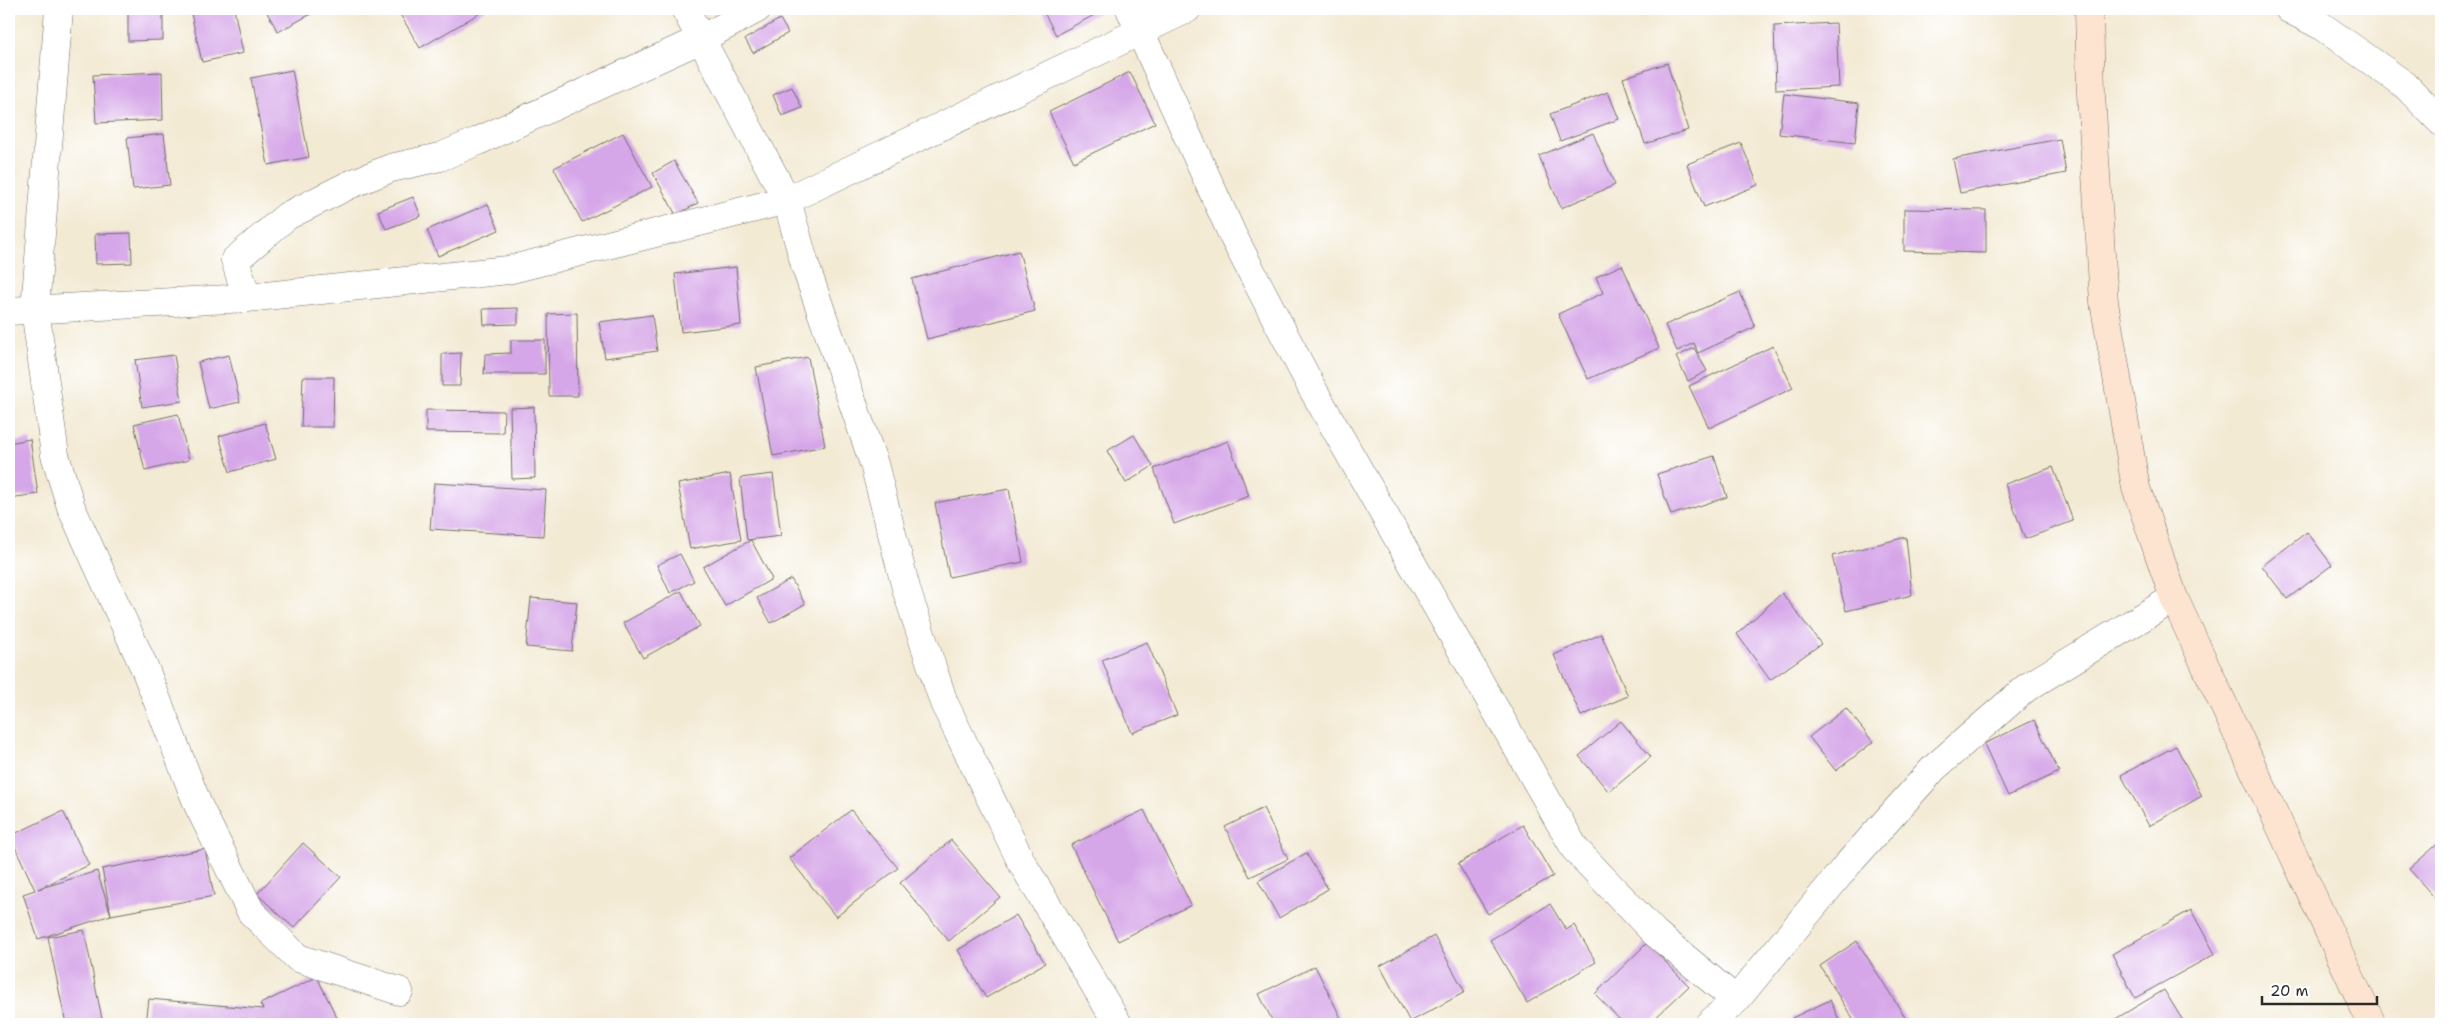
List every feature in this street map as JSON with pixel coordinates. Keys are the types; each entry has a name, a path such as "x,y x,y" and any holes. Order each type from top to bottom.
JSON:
{"main road":[{"path":"2089,9 2091,94 2104,302 2136,488 2174,598 2372,1024"}],"street":[{"path":"59,9 22,310 55,455 71,507 145,669 198,805 251,912 298,958 399,991"},
{"path":"685,9 788,200 805,265 874,464 907,592 944,703 1022,863 1118,1024"},
{"path":"247,298 235,260 286,216 349,185 391,168 440,156 478,141 701,39 757,9"},
{"path":"22,310 247,298 508,270 788,200 1135,20 1187,9"},
{"path":"2289,9 2320,25 2404,85 2441,122"},
{"path":"1135,20 1233,236 1312,388 1575,849 1656,932 1736,1000"},
{"path":"1709,1024 1736,1000 1848,864 1934,768 2026,688 2174,598"}],"building":[{"path":"128,9 163,9 163,40 128,41"},
{"path":"190,9 234,9 243,53 202,62"},
{"path":"265,9 320,9 278,32"},
{"path":"397,9 487,9 420,48"},
{"path":"1042,9 1098,9 1100,12 1056,35"},
{"path":"780,19 788,33 753,53 745,39"},
{"path":"1836,23 1839,87 1776,90 1774,26"},
{"path":"1667,63 1688,130 1645,144 1623,78"},
{"path":"292,70 309,157 268,165 251,78"},
{"path":"162,72 163,120 96,123 93,75"},
{"path":"1130,72 1155,123 1074,162 1049,112"},
{"path":"792,87 802,108 782,116 773,95"},
{"path":"1608,92 1619,119 1560,141 1550,114"},
{"path":"1784,94 1859,103 1855,143 1779,134"},
{"path":"623,133 652,187 582,222 554,168"},
{"path":"1593,133 1615,185 1561,208 1539,156"},
{"path":"164,134 170,185 133,189 127,138"},
{"path":"2060,139 2066,173 1960,193 1953,159"},
{"path":"1741,143 1758,185 1704,207 1687,164"},
{"path":"674,161 698,203 676,215 653,173"},
{"path":"413,197 421,216 386,229 378,211"},
{"path":"488,204 499,230 438,256 427,230"},
{"path":"1904,209 1986,210 1986,253 1904,251"},
{"path":"131,233 132,263 96,264 95,234"},
{"path":"1019,251 1035,311 927,339 912,279"},
{"path":"1622,265 1659,348 1588,379 1558,314 1603,293 1596,277"},
{"path":"736,267 741,325 681,332 675,274"},
{"path":"1740,292 1755,327 1698,353 1694,343 1677,351 1665,325"},
{"path":"518,308 518,324 484,325 483,309"},
{"path":"577,313 578,396 549,396 548,314"},
{"path":"652,315 657,351 605,358 599,322"},
{"path":"511,340 545,340 545,374 484,374 485,354 511,353"},
{"path":"1773,346 1793,388 1709,428 1689,386"},
{"path":"1694,348 1707,371 1688,381 1676,357"},
{"path":"461,353 460,386 442,386 442,354"},
{"path":"174,355 182,401 142,407 135,360"},
{"path":"229,355 240,402 209,409 198,362"},
{"path":"808,357 825,446 773,456 756,367"},
{"path":"303,377 334,377 333,427 301,427"},
{"path":"534,407 535,478 512,479 510,408"},
{"path":"426,410 504,411 503,433 426,432"},
{"path":"178,414 189,460 145,471 134,424"},
{"path":"265,423 276,459 230,472 219,436"},
{"path":"1134,435 1153,466 1126,483 1107,451"},
{"path":"30,439 38,494 9,498 9,443"},
{"path":"1228,441 1249,496 1174,524 1154,469"},
{"path":"1714,456 1727,497 1671,515 1657,474"},
{"path":"2053,467 2073,521 2025,539 2005,484"},
{"path":"730,474 741,540 690,549 678,484"},
{"path":"773,474 781,536 747,540 740,478"},
{"path":"434,483 546,490 543,536 430,529"},
{"path":"1009,489 1023,562 949,577 935,503"},
{"path":"2307,532 2332,565 2287,599 2262,566"},
{"path":"1906,537 1912,595 1846,611 1832,556"},
{"path":"751,540 772,579 725,606 703,567"},
{"path":"680,554 694,581 670,593 657,565"},
{"path":"791,579 805,604 771,623 757,598"},
{"path":"681,591 700,626 643,658 623,623"},
{"path":"1782,593 1821,644 1770,680 1737,634"},
{"path":"531,598 577,602 572,651 526,647"},
{"path":"1601,634 1628,696 1581,716 1554,655"},
{"path":"1147,642 1177,715 1132,733 1102,660"},
{"path":"1846,708 1873,742 1836,771 1809,737"},
{"path":"2034,720 2059,772 2008,796 1984,744"},
{"path":"1621,721 1651,757 1609,792 1579,756"},
{"path":"2176,746 2202,796 2149,826 2121,775"},
{"path":"1263,808 1288,859 1250,877 1225,827"},
{"path":"851,810 898,868 836,917 789,858"},
{"path":"1144,810 1191,905 1118,941 1071,845"},
{"path":"63,811 89,865 38,889 97,871 111,915 38,939 23,894 35,890 10,836"},
{"path":"1523,825 1553,876 1488,914 1458,864"},
{"path":"951,840 1000,897 949,941 900,883"},
{"path":"2441,841 2441,905 2409,869"},
{"path":"303,843 341,877 294,928 257,894"},
{"path":"205,849 214,896 111,915 102,869"},
{"path":"1306,853 1328,889 1279,918 1258,881"},
{"path":"1550,904 1566,930 1574,925 1596,962 1527,1003 1490,940"},
{"path":"2191,910 2215,954 2135,998 2112,954"},
{"path":"1016,915 1045,963 986,998 958,950"},
{"path":"84,930 103,1024 66,1024 48,937"},
{"path":"1434,936 1465,992 1410,1022 1380,966"},
{"path":"1857,941 1908,1022 1905,1024 1856,1024 1820,966"},
{"path":"1647,943 1689,986 1649,1024 1624,1024 1595,994"},
{"path":"1315,966 1344,1024 1274,1024 1259,994"},
{"path":"317,977 340,1024 146,1024 149,999 263,1009 260,1004"},
{"path":"2164,990 2185,1024 2107,1024"},
{"path":"1830,1000 1841,1024 1795,1024 1792,1018"}]}
